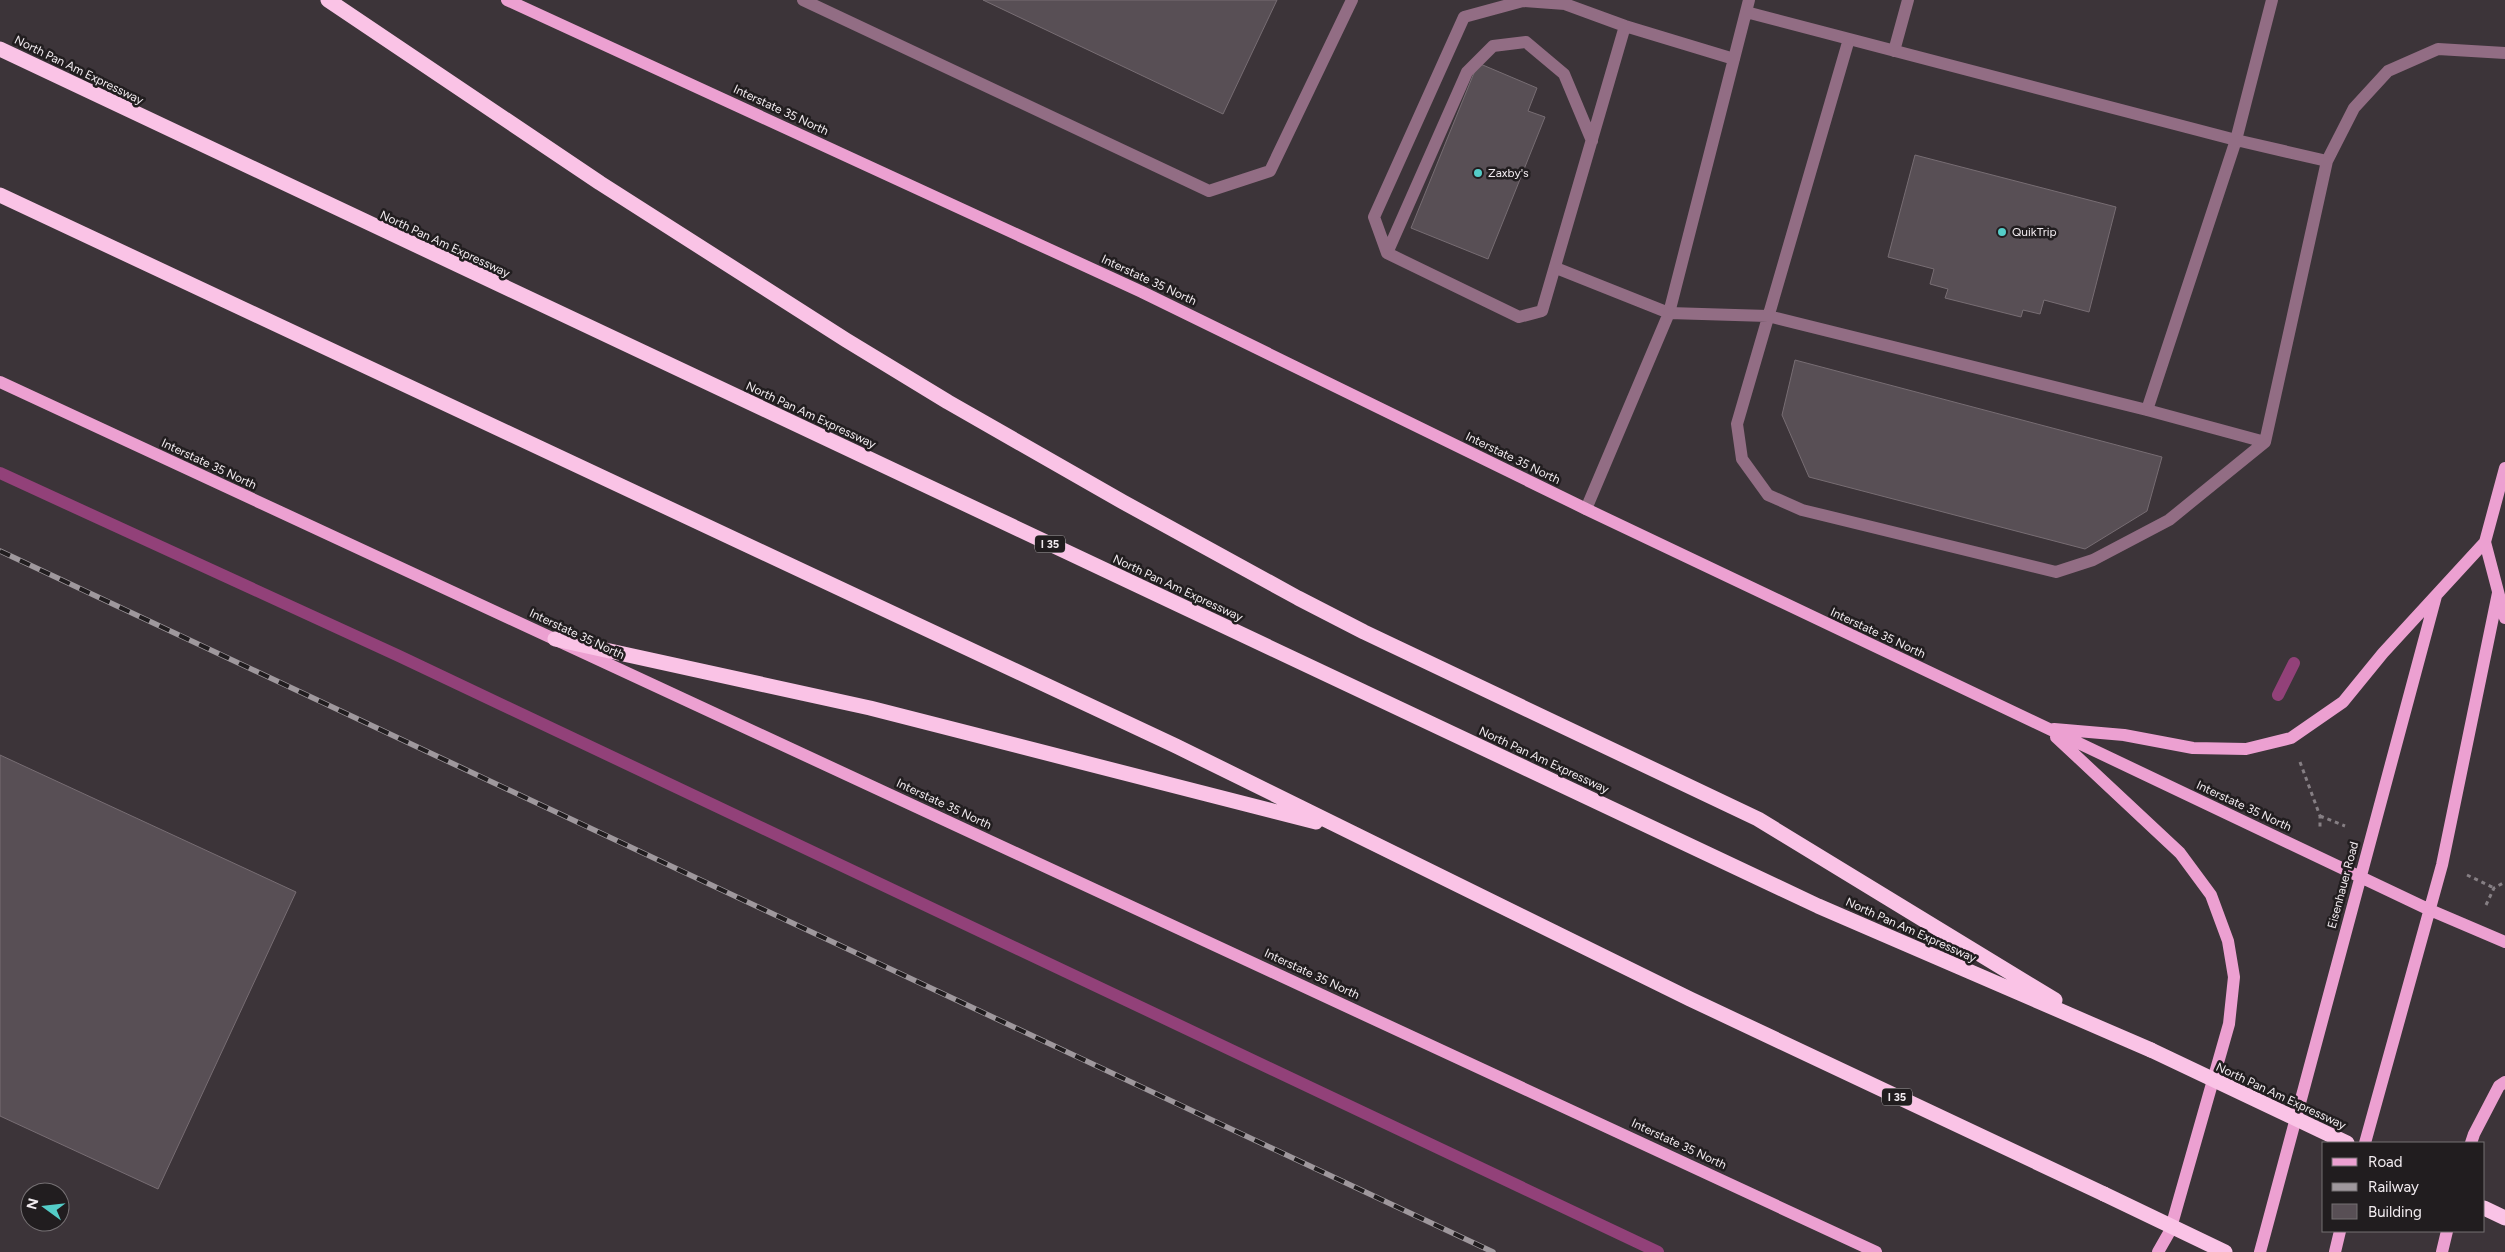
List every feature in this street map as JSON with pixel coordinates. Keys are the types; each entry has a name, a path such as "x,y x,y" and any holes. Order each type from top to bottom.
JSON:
{"highway":[{"path":"328,0 600,183 846,340 948,402 1122,502 1373,637 1758,819 2103,1030"},
{"name":"North Pan Am Expressway","path":"0,49 1818,906 2151,1050 2345,1142"},
{"name":"I 35","path":"0,195 1176,746 1690,999 2225,1252"},
{"path":"555,639 870,708 1347,830"},
{"path":"2485,1208 2505,1218"}],"main road":[{"name":"Interstate 35 North","path":"507,0 1142,292 1586,508 2047,728 2430,910 2505,942"},
{"name":"Interstate 35 North","path":"0,382 1876,1252"},
{"name":"Eisenhauer Road","path":"2260,1252 2436,596 2485,542 2505,468"},
{"name":"Eisenhauer Road","path":"2364,1142 2442,865 2498,593 2485,542"},
{"path":"2498,593 2505,618"},
{"path":"2047,728 2124,735 2193,748 2246,750 2291,738 2343,702 2383,653 2436,596"},
{"path":"2047,728 2180,853 2211,895 2228,941 2234,977 2229,1024 2170,1231 2158,1252"},
{"path":"2472,1142 2474,1134 2499,1086 2505,1082"},
{"path":"2334,1252 2340,1232"},
{"path":"2442,1252 2447,1232"}],"lane":[{"path":"803,0 1209,191 1270,171 1352,0"},
{"path":"1894,51 1908,0"},
{"path":"2147,410 2236,140 2272,0"},
{"path":"1625,26 1542,311 1519,317 1387,253 1374,217 1464,17 1523,1 1565,4 1625,26 1734,60"},
{"path":"1586,508 1668,313 1748,6 1849,39 2236,140 2327,161"},
{"path":"1849,39 1736,424 1742,460 1768,495 1802,510 2056,572 2093,560 2169,520 2265,442 2327,161 2354,108 2388,71 2438,49 2505,53"},
{"path":"1387,253 1467,72 1493,46 1526,42 1564,74 1592,141"},
{"path":"1556,268 1668,313 1768,316 2147,410 2265,442"}],"path":[{"path":"2299,760 2320,816 2320,836"},
{"path":"2320,816 2346,826"},
{"path":"2466,875 2494,888"},
{"path":"2483,912 2494,888 2505,882"}],"building":[{"path":"983,0 1277,0 1223,114"},
{"name":"Zaxby's","path":"1478,63 1537,88 1528,111 1545,117 1488,259 1411,228"},
{"name":"QuikTrip","path":"1915,155 2116,207 2089,312 2044,300 2040,314 2023,310 2021,317 1945,298 1948,289 1930,284 1934,269 1888,257"},
{"path":"1795,360 2162,457 2147,511 2085,549 1809,477 1782,415"},
{"path":"0,755 296,892 158,1189 0,1116"}],"waterway":[{"path":"0,473 399,656 1658,1252"},
{"path":"2278,695 2294,663"}],"railway":[{"path":"0,551 1493,1252"}],"place":[{"name":"Zaxby's","path":"1478,173"},
{"name":"QuikTrip","path":"2002,232"}]}
